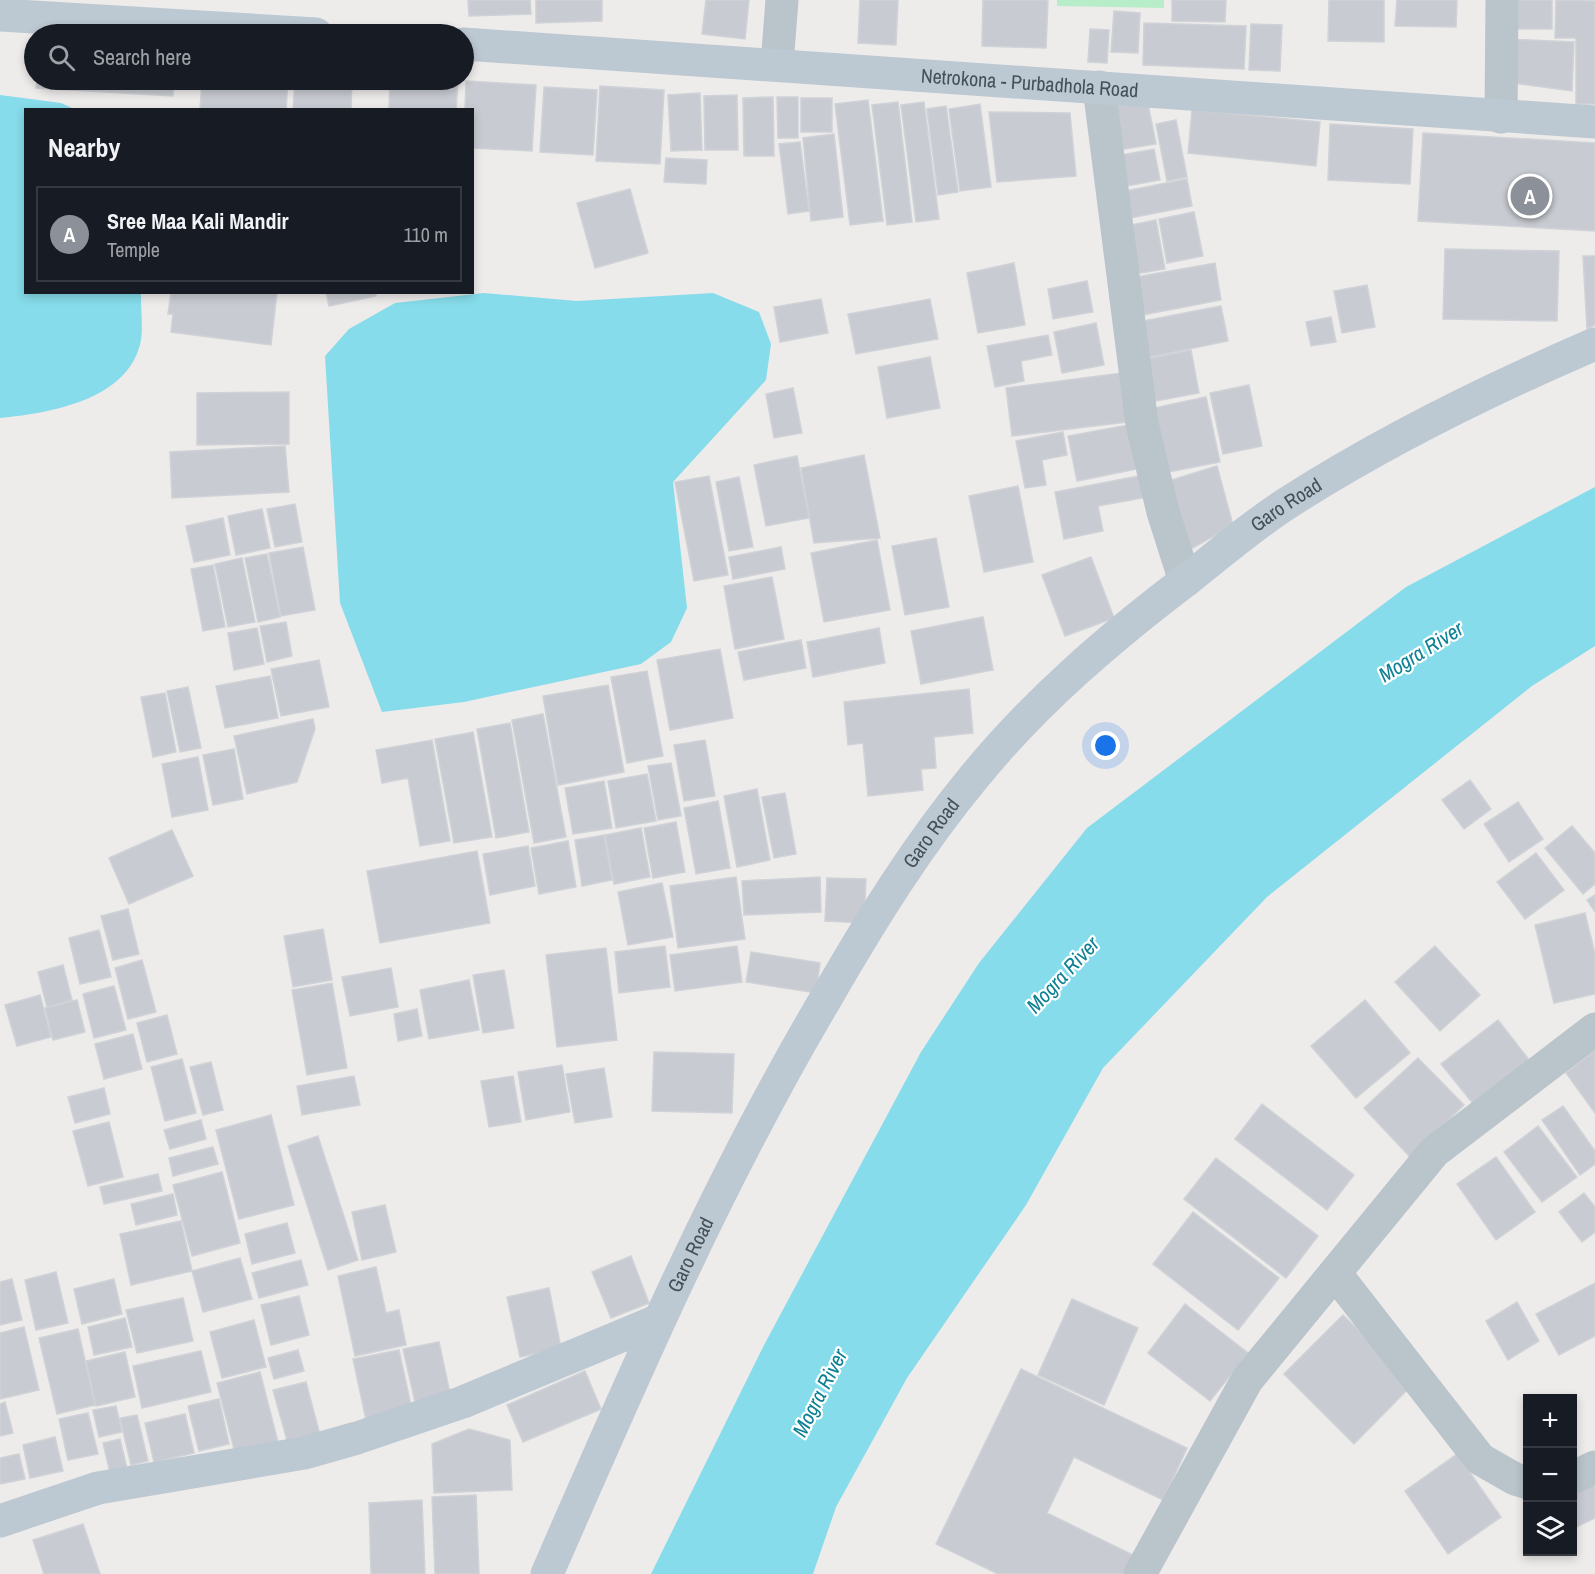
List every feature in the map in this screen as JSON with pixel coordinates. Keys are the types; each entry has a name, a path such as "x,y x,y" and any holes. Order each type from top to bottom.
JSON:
{"street":[{"path":"777,64 782,0"},
{"path":"1501,117 1502,0"},
{"path":"0,15 150,24"},
{"name":"Netrokona - Purbadhola Road","path":"474,45 1595,122"},
{"path":"1099,87 1142,424 1163,512 1185,580"},
{"name":"Garo Road","path":"547,1574 657,1322 774,1086 885,897 912,856 976,774 1044,702 1111,637 1286,503 1381,447 1519,377 1595,344"},
{"path":"1140,1574 1247,1380 1434,1152 1595,1029"},
{"path":"1335,1273 1480,1459 1523,1482"},
{"path":"0,1521 98,1488 304,1453 357,1438 463,1402 657,1322"},
{"path":"1577,1476 1595,1467"}],"green space":[{"path":"1057,0 1164,0 1164,8 1057,6"}],"water":[{"path":"0,95 61,103 72,108 24,108 24,294 141,294 142,325 141,340 134,360 121,377 105,390 64,407 0,418"},
{"path":"484,293 577,301 713,293 759,312 771,344 766,380 673,482 687,608 671,642 641,664 464,702 382,712 340,603 325,356 349,329 395,303"},
{"name":"Mogra River","path":"1595,487 1595,646 1532,686 1267,897 1103,1068 1026,1205 907,1378 836,1507 813,1574 651,1574 763,1347 921,1052 979,963 1087,828 1406,587"}],"building":[{"path":"468,0 530,0 531,14 469,16"},
{"path":"536,0 602,0 602,21 536,23"},
{"path":"706,0 749,0 745,39 702,34"},
{"path":"860,0 898,0 896,45 858,43"},
{"path":"983,0 1048,0 1046,48 982,46"},
{"path":"1172,0 1226,0 1225,22 1172,21"},
{"path":"1329,0 1384,0 1384,42 1328,41"},
{"path":"1397,0 1457,0 1456,27 1395,26"},
{"path":"1504,0 1552,0 1552,29 1503,29"},
{"path":"1556,0 1595,1 1595,104 1576,104 1576,38 1555,38"},
{"path":"1114,11 1140,13 1138,53 1111,52"},
{"path":"1144,23 1246,26 1244,69 1143,65"},
{"path":"1251,24 1282,25 1280,71 1249,70"},
{"path":"1090,29 1109,30 1107,63 1088,62"},
{"path":"1506,39 1574,42 1572,91 1506,82"},
{"path":"474,81 536,85 532,151 474,148 474,108 465,108 466,90 474,90"},
{"path":"600,86 664,90 660,164 596,161"},
{"path":"544,87 597,90 593,155 540,152"},
{"path":"70,90 173,90 173,96"},
{"path":"201,90 287,90 286,108 200,108"},
{"path":"294,90 352,90 351,108 293,108"},
{"path":"390,90 457,90 456,108 389,108"},
{"path":"700,93 702,150 671,151 668,95"},
{"path":"1146,94 1156,144 1113,151 1104,102"},
{"path":"737,95 738,150 705,150 704,96"},
{"path":"773,97 774,156 744,156 743,98"},
{"path":"777,97 798,97 798,138 778,138"},
{"path":"801,98 832,98 832,132 801,132"},
{"path":"868,100 883,221 850,225 835,104"},
{"path":"898,102 912,222 887,225 872,105"},
{"path":"924,102 939,219 916,222 901,105"},
{"path":"980,104 991,187 960,191 949,109"},
{"path":"946,106 958,192 938,195 927,109"},
{"path":"1192,110 1320,122 1316,166 1188,153"},
{"path":"989,112 1070,113 1076,176 997,182"},
{"path":"1176,120 1187,177 1167,181 1156,124"},
{"path":"1330,124 1413,129 1410,184 1328,180"},
{"path":"1423,133 1595,143 1595,231 1418,221"},
{"path":"834,134 843,217 811,221 803,138"},
{"path":"800,142 809,211 788,214 779,144"},
{"path":"1154,149 1160,180 1121,187 1115,156"},
{"path":"666,158 707,160 706,184 664,182"},
{"path":"1187,179 1192,206 1125,219 1120,192"},
{"path":"630,189 648,253 595,268 577,203"},
{"path":"1194,212 1203,256 1167,263 1159,219"},
{"path":"1156,220 1165,269 1135,274 1126,226"},
{"path":"1445,249 1559,251 1557,321 1443,319"},
{"path":"1583,256 1595,256 1595,325 1587,329"},
{"path":"1014,263 1025,325 978,333 967,273"},
{"path":"1215,263 1221,300 1137,316 1130,278"},
{"path":"1087,281 1093,312 1053,319 1048,289"},
{"path":"1367,285 1375,327 1342,333 1334,291"},
{"path":"171,294 277,294 271,345 171,332 173,314 168,314"},
{"path":"326,294 376,294 376,296 329,306"},
{"path":"821,299 828,333 780,342 774,307"},
{"path":"930,299 938,339 856,354 848,314"},
{"path":"1221,306 1228,341 1145,358 1138,322"},
{"path":"1331,317 1336,342 1311,346 1306,322"},
{"path":"1096,323 1104,365 1062,373 1054,332"},
{"path":"1048,335 1052,355 1021,361 1024,381 995,387 987,346"},
{"path":"1191,350 1199,393 1151,402 1142,360"},
{"path":"930,357 940,408 887,418 878,367"},
{"path":"1121,373 1127,422 1012,436 1006,388"},
{"path":"1249,385 1262,446 1223,454 1210,393"},
{"path":"793,388 802,433 774,438 766,394"},
{"path":"289,392 289,444 197,445 197,393"},
{"path":"1206,397 1220,462 1163,473 1149,409"},
{"path":"1133,424 1142,468 1077,481 1068,436"},
{"path":"1063,432 1067,455 1042,460 1046,485 1025,488 1016,441"},
{"path":"285,446 289,492 172,498 170,452"},
{"path":"864,455 880,538 814,543 801,468"},
{"path":"797,456 809,518 766,526 754,465"},
{"path":"1217,466 1233,525 1186,552 1165,482"},
{"path":"1144,475 1148,497 1098,506 1103,531 1064,539 1055,492"},
{"path":"709,476 728,575 694,581 675,482"},
{"path":"739,477 753,547 729,551 716,482"},
{"path":"1018,486 1033,562 984,572 969,496"},
{"path":"295,504 302,542 275,547 267,509"},
{"path":"262,509 270,548 236,555 228,516"},
{"path":"223,518 230,555 194,562 186,526"},
{"path":"936,538 949,607 905,615 892,546"},
{"path":"877,540 890,610 824,622 811,553"},
{"path":"303,547 315,610 281,616 269,553"},
{"path":"781,547 785,569 733,579 729,557"},
{"path":"267,554 280,617 258,622 245,558"},
{"path":"1091,557 1114,618 1065,636 1042,575"},
{"path":"242,558 255,622 228,627 215,564"},
{"path":"213,565 225,627 203,631 191,569"},
{"path":"772,577 784,639 735,649 724,586"},
{"path":"983,617 993,670 921,684 911,631"},
{"path":"286,622 292,656 267,662 260,626"},
{"path":"257,628 264,664 234,670 228,633"},
{"path":"879,628 885,663 813,677 807,642"},
{"path":"801,640 806,668 744,680 738,652"},
{"path":"720,649 733,718 670,730 657,660"},
{"path":"319,660 329,707 281,716 271,669"},
{"path":"647,671 663,756 627,763 611,677"},
{"path":"270,676 278,718 225,728 216,686"},
{"path":"608,685 624,772 558,785 543,696"},
{"path":"188,687 201,748 180,752 167,691"},
{"path":"969,689 973,733 934,737 936,768 921,769 923,790 868,796 863,743 848,745 844,702"},
{"path":"165,693 176,752 153,757 141,697"},
{"path":"543,714 566,837 534,843 512,720"},
{"path":"313,719 315,729 297,782 247,794 234,736"},
{"path":"510,723 529,832 496,838 477,729"},
{"path":"473,732 492,837 454,843 435,739"},
{"path":"432,740 450,841 420,846 408,778 382,783 376,750"},
{"path":"705,740 715,796 684,801 674,745"},
{"path":"234,749 243,799 213,805 203,755"},
{"path":"198,757 208,810 172,817 162,764"},
{"path":"671,763 681,816 658,820 648,766"},
{"path":"647,774 656,821 616,828 608,781"},
{"path":"1470,780 1491,809 1464,829 1442,800"},
{"path":"604,781 612,828 573,834 565,788"},
{"path":"757,789 770,860 737,867 724,796"},
{"path":"785,793 796,854 774,858 762,797"},
{"path":"718,801 730,868 696,874 684,808"},
{"path":"1518,802 1543,839 1509,862 1484,824"},
{"path":"676,822 685,872 653,878 644,828"},
{"path":"1572,826 1595,853 1595,884 1583,894 1545,848"},
{"path":"641,828 650,877 614,884 605,835"},
{"path":"172,830 193,876 129,904 109,858"},
{"path":"604,835 612,880 582,886 575,840"},
{"path":"568,841 576,887 539,894 531,848"},
{"path":"528,846 535,886 490,895 483,854"},
{"path":"477,851 490,923 380,943 367,871"},
{"path":"1536,853 1564,890 1525,919 1497,882"},
{"path":"736,877 745,939 678,948 670,886"},
{"path":"820,877 821,912 744,915 742,881"},
{"path":"827,878 866,879 864,923 825,921"},
{"path":"662,883 673,937 628,945 618,892"},
{"path":"1595,895 1595,912 1587,900"},
{"path":"128,909 139,954 113,960 101,916"},
{"path":"1585,913 1595,954 1595,994 1554,1003 1535,925"},
{"path":"323,929 332,980 293,987 284,936"},
{"path":"99,930 111,977 80,984 69,938"},
{"path":"665,946 670,987 619,993 615,952"},
{"path":"737,946 742,982 675,991 670,955"},
{"path":"1435,946 1480,995 1440,1031 1395,982"},
{"path":"606,948 617,1040 557,1047 546,955"},
{"path":"751,952 820,963 816,993 746,982"},
{"path":"142,960 156,1012 128,1019 115,968"},
{"path":"63,965 72,1000 47,1007 38,972"},
{"path":"391,968 398,1007 350,1016 342,977"},
{"path":"504,970 514,1028 483,1033 473,975"},
{"path":"469,980 479,1030 429,1039 420,990"},
{"path":"332,983 347,1068 307,1075 292,990"},
{"path":"114,986 126,1030 94,1038 83,994"},
{"path":"40,995 51,1037 17,1046 5,1005"},
{"path":"77,1000 85,1032 53,1040 45,1008"},
{"path":"1365,1000 1410,1053 1356,1098 1311,1046"},
{"path":"417,1009 422,1036 398,1041 394,1014"},
{"path":"167,1015 177,1054 147,1062 137,1023"},
{"path":"1498,1020 1530,1061 1474,1105 1441,1064"},
{"path":"133,1034 142,1069 104,1079 95,1044"},
{"path":"1595,1050 1595,1113 1566,1073"},
{"path":"654,1052 734,1054 732,1113 652,1111"},
{"path":"1418,1058 1464,1105 1410,1157 1364,1108"},
{"path":"182,1059 196,1113 165,1121 151,1067"},
{"path":"211,1062 223,1110 203,1115 190,1067"},
{"path":"562,1065 570,1112 526,1120 518,1072"},
{"path":"604,1068 612,1117 575,1123 566,1074"},
{"path":"354,1076 360,1105 302,1115 297,1086"},
{"path":"513,1076 521,1122 489,1127 481,1081"},
{"path":"104,1088 110,1114 75,1123 68,1097"},
{"path":"1262,1104 1354,1175 1327,1210 1235,1139"},
{"path":"1563,1106 1595,1151 1595,1164 1580,1175 1542,1120"},
{"path":"271,1115 294,1205 239,1219 216,1130"},
{"path":"201,1120 206,1139 170,1149 164,1130"},
{"path":"109,1122 123,1177 88,1186 73,1131"},
{"path":"1538,1126 1577,1177 1542,1202 1504,1152"},
{"path":"318,1136 358,1260 328,1270 288,1146"},
{"path":"213,1147 218,1164 173,1176 169,1158"},
{"path":"1496,1157 1535,1212 1496,1240 1457,1184"},
{"path":"1216,1158 1318,1236 1286,1278 1184,1199"},
{"path":"222,1172 240,1243 192,1256 173,1185"},
{"path":"158,1174 162,1191 104,1204 100,1187"},
{"path":"1584,1193 1595,1207 1595,1232 1582,1242 1559,1212"},
{"path":"173,1194 177,1215 136,1225 131,1204"},
{"path":"385,1205 396,1252 362,1260 352,1212"},
{"path":"1193,1212 1279,1278 1238,1330 1153,1264"},
{"path":"181,1221 192,1271 131,1285 120,1234"},
{"path":"287,1223 295,1253 252,1264 245,1234"},
{"path":"631,1256 649,1303 611,1318 592,1272"},
{"path":"240,1258 252,1299 203,1312 192,1271"},
{"path":"301,1260 308,1285 259,1298 252,1273"},
{"path":"376,1267 386,1313 399,1310 406,1345 355,1356 338,1276"},
{"path":"56,1272 68,1323 36,1330 25,1280"},
{"path":"12,1279 22,1320 0,1325 0,1282"},
{"path":"114,1279 122,1314 82,1324 74,1289"},
{"path":"1595,1283 1595,1336 1559,1355 1536,1314"},
{"path":"549,1288 561,1348 520,1357 507,1297"},
{"path":"299,1296 309,1335 271,1345 261,1305"},
{"path":"183,1298 193,1341 137,1353 126,1310"},
{"path":"1072,1299 1138,1328 1104,1405 1038,1375"},
{"path":"1517,1302 1539,1341 1508,1360 1486,1321"},
{"path":"1185,1304 1248,1353 1210,1401 1148,1353"},
{"path":"1343,1315 1413,1384 1354,1444 1284,1374"},
{"path":"125,1318 132,1347 94,1355 88,1327"},
{"path":"254,1320 266,1367 222,1378 210,1332"},
{"path":"24,1327 39,1390 0,1399 0,1333"},
{"path":"78,1329 95,1405 57,1414 39,1338"},
{"path":"439,1342 450,1393 415,1402 403,1349"},
{"path":"298,1350 304,1371 274,1379 268,1358"},
{"path":"399,1350 412,1410 366,1420 353,1359"},
{"path":"201,1351 211,1392 142,1408 133,1366"},
{"path":"125,1352 135,1397 96,1406 86,1361"},
{"path":"1021,1369 1187,1448 1163,1500 1074,1457 1047,1513 1135,1556 1127,1574 998,1574 936,1544"},
{"path":"585,1371 601,1409 523,1442 507,1405"},
{"path":"260,1372 278,1442 235,1453 217,1383"},
{"path":"306,1382 320,1435 288,1444 273,1390"},
{"path":"219,1399 229,1444 199,1451 188,1406"},
{"path":"5,1402 13,1433 0,1436 0,1404"},
{"path":"116,1406 122,1432 99,1437 93,1410"},
{"path":"88,1413 98,1454 68,1460 59,1419"},
{"path":"185,1414 194,1453 154,1462 145,1423"},
{"path":"137,1415 148,1461 131,1465 120,1418"},
{"path":"469,1429 510,1440 512,1490 434,1493 432,1444"},
{"path":"55,1437 63,1471 30,1478 23,1445"},
{"path":"120,1439 128,1473 111,1477 103,1443"},
{"path":"19,1454 25,1479 0,1484 0,1458"},
{"path":"1457,1454 1501,1517 1448,1554 1405,1491"},
{"path":"1591,1476 1595,1486 1595,1518 1577,1527 1577,1502 1577,1483"},
{"path":"476,1495 479,1574 435,1574 432,1497"},
{"path":"422,1500 425,1574 371,1574 369,1503"},
{"path":"83,1524 100,1574 44,1574 33,1540"}],"place":[{"name":"Sree Maa Kali Mandir","path":"1530,196"}]}
